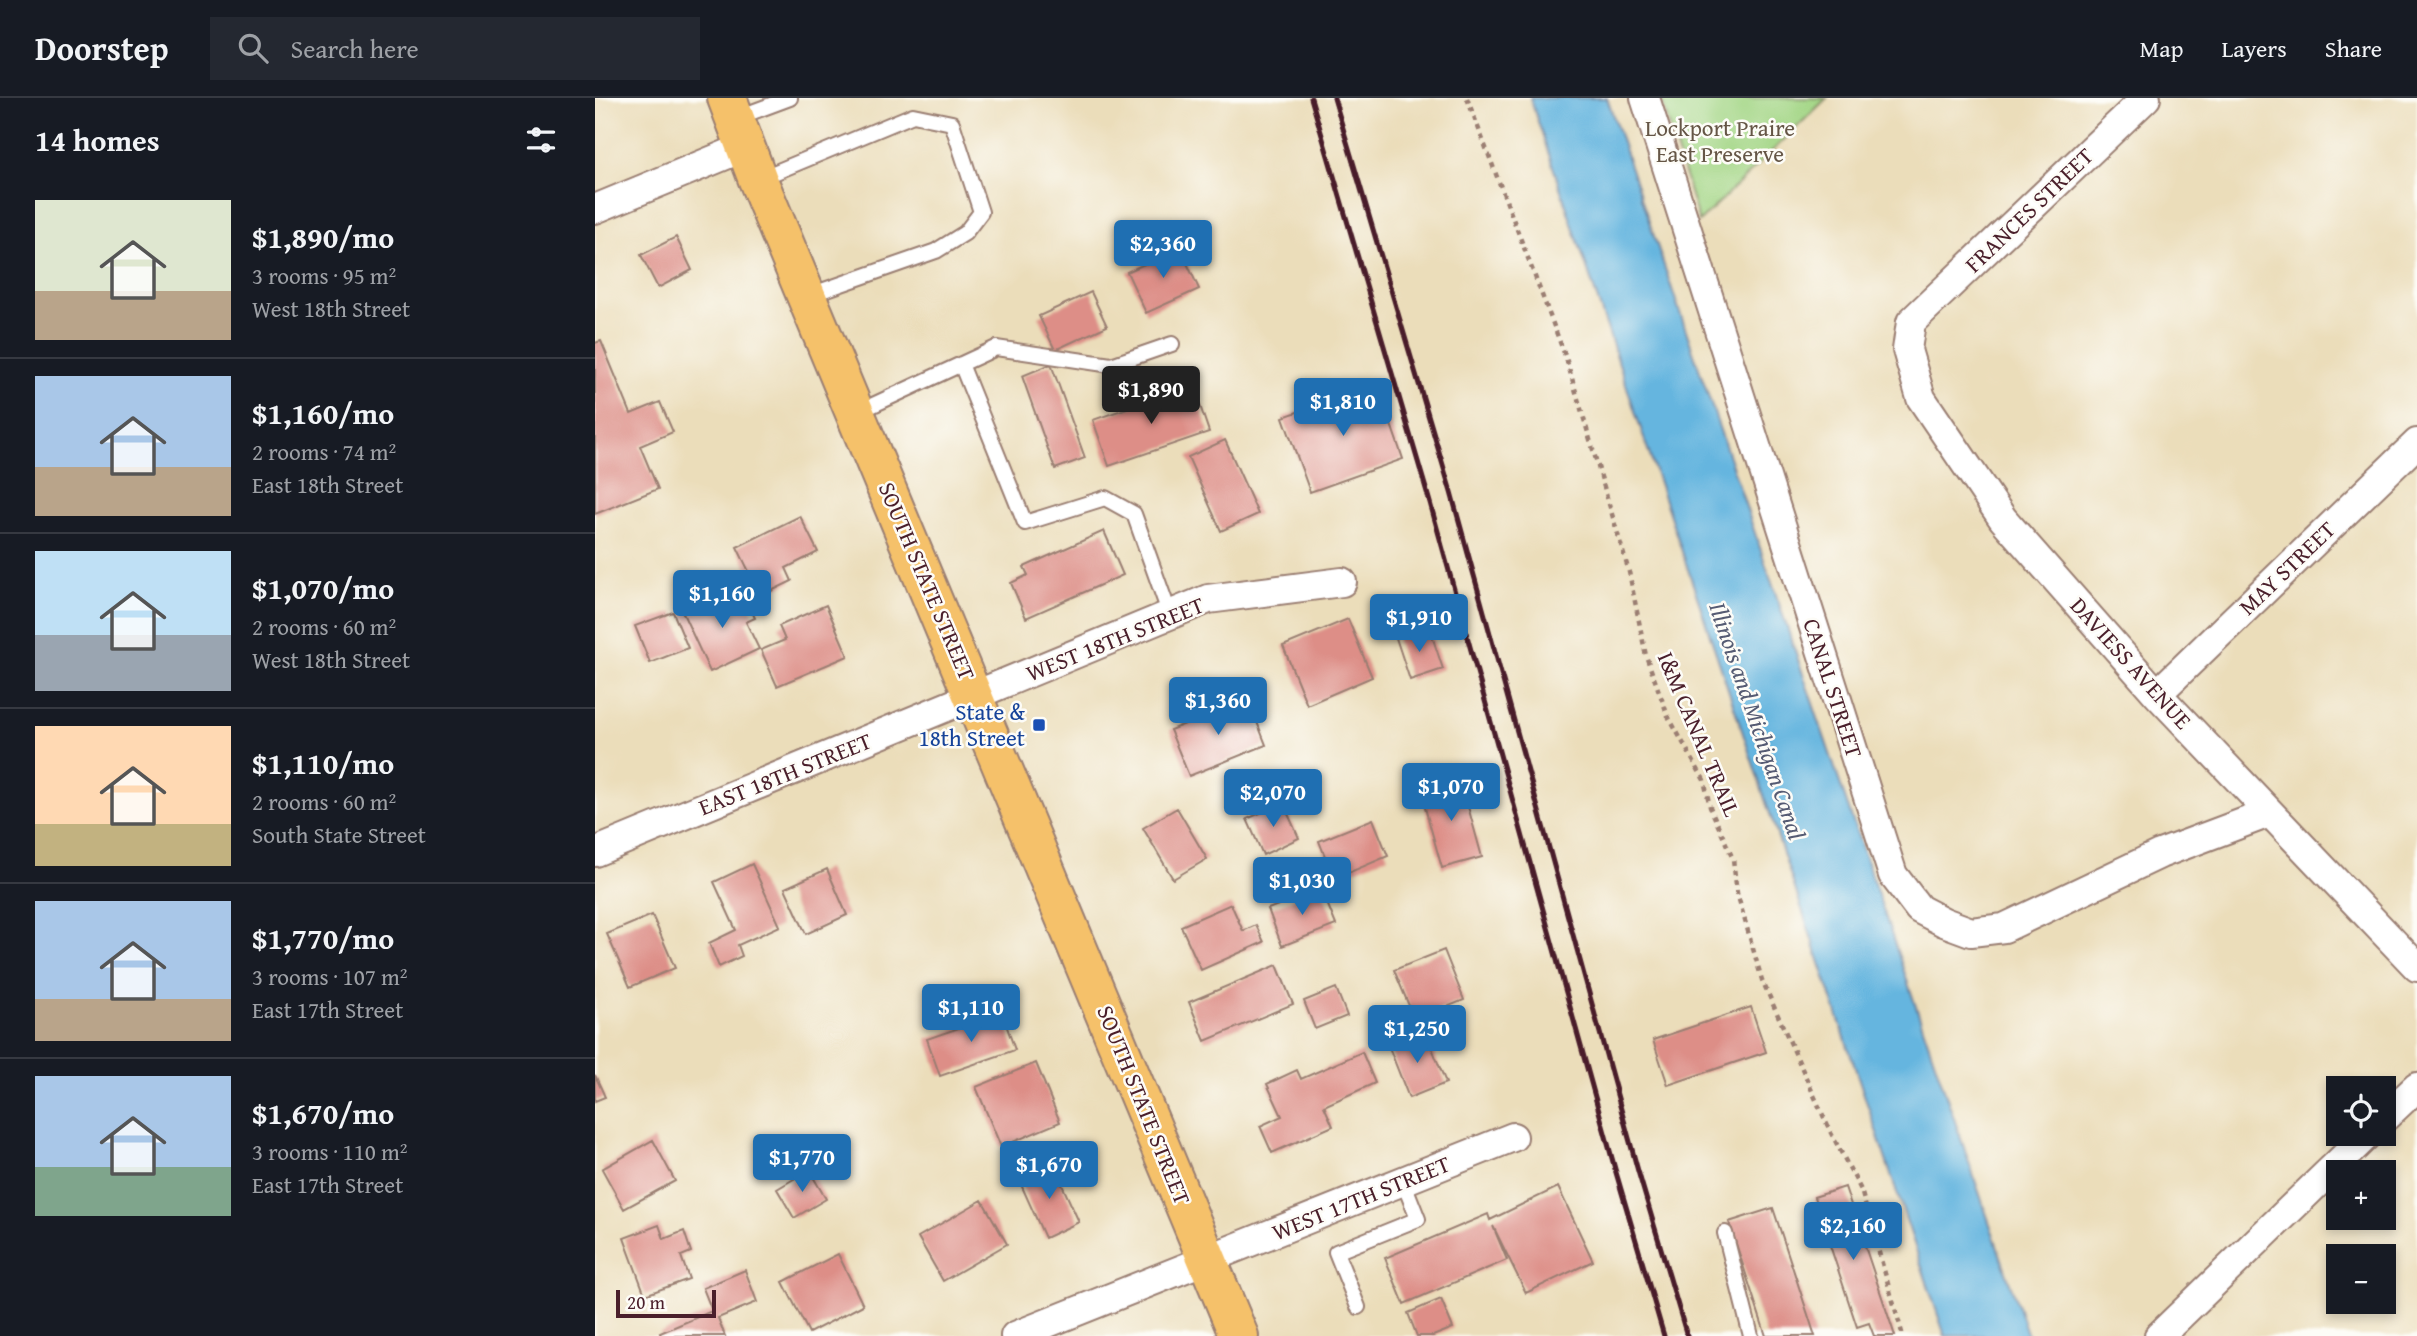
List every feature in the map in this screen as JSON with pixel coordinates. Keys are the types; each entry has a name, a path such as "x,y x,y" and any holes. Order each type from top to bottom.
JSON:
{"main road":[{"name":"SOUTH STATE STREET","path":"741,136 1238,1335"}],"street":[{"name":"CANAL STREET","path":"1645,98 1893,875 1919,909 1971,932 2004,928 2160,854 2269,813"},
{"name":"FRANCES STREET","path":"1911,321 2146,98"},
{"path":"595,209 741,136"},
{"name":"DAVIESS AVENUE","path":"1911,321 1907,349 1921,398 2003,519 2157,694 2417,967"},
{"name":"MAY STREET","path":"2157,694 2417,443"},
{"name":"WEST 18TH STREET","path":"975,697 1207,599 1342,582"},
{"name":"EAST 18TH STREET","path":"595,852 975,697"},
{"path":"2396,1107 2417,1087"},
{"name":"WEST 17TH STREET","path":"1015,1336 1513,1137"},
{"path":"2159,1336 2356,1146"}],"lane":[{"path":"741,136 790,98"},
{"path":"741,136 913,115 952,123 981,212 965,233 936,251 807,296"},
{"path":"857,413 996,348 1111,365 1172,344"},
{"path":"961,365 1025,523 1105,498 1134,514 1170,615"},
{"path":"1357,1307 1336,1252 1418,1219 1403,1181"},
{"path":"1725,1233 1751,1336"}],"path":[{"name":"I&M CANAL TRAIL","path":"1467,98 1566,358 1629,572 1646,656 1668,716 1704,780 1710,807 1733,859 1737,893 1762,980 1831,1133 1861,1190 1903,1336"}],"green space":[{"name":"Lockport Praire East Preserve","path":"1661,98 1827,98 1699,222"}],"water":[{"name":"Illinois and Michigan Canal","path":"1530,98 1607,98 2028,1336 1945,1336"}],"building":[{"path":"676,237 692,270 658,288 641,255"},
{"path":"1180,248 1199,289 1146,313 1127,272"},
{"path":"1091,292 1107,326 1055,350 1039,316"},
{"path":"601,341 631,414 660,402 673,432 640,446 658,489 595,514 595,343"},
{"path":"1051,364 1085,458 1055,469 1022,376"},
{"path":"1377,384 1403,459 1310,492 1283,417"},
{"path":"1193,385 1209,432 1109,466 1093,420"},
{"path":"1225,440 1258,514 1221,531 1188,457"},
{"path":"800,516 818,552 786,568 792,581 761,596 737,547"},
{"path":"1104,531 1123,575 1026,618 1011,583 1028,575 1024,567"},
{"path":"743,592 755,618 746,622 759,649 710,672 681,609 707,597 711,606"},
{"path":"826,605 848,656 777,686 761,650 785,640 779,626"},
{"path":"673,612 688,648 650,663 635,626"},
{"path":"1348,619 1372,677 1307,705 1283,646"},
{"path":"1429,627 1443,669 1410,680 1396,638"},
{"path":"1248,699 1266,745 1189,776 1170,730"},
{"path":"1460,778 1482,857 1442,868 1420,790"},
{"path":"1283,803 1299,838 1263,855 1247,819"},
{"path":"1177,808 1207,859 1173,879 1143,828"},
{"path":"1373,819 1388,856 1334,879 1319,841"},
{"path":"752,864 780,926 738,945 742,956 719,967 709,943 736,930 714,882"},
{"path":"827,869 847,915 806,934 785,888"},
{"path":"1321,888 1336,925 1282,946 1268,909"},
{"path":"1231,904 1243,931 1256,925 1264,942 1201,970 1181,926"},
{"path":"652,915 675,968 630,987 607,934"},
{"path":"1444,950 1464,1000 1415,1020 1394,970"},
{"path":"1277,965 1293,1004 1205,1041 1189,1002"},
{"path":"1336,988 1347,1016 1315,1029 1304,1001"},
{"path":"1751,1007 1766,1052 1668,1085 1653,1040"},
{"path":"1002,1013 1015,1050 940,1076 927,1039"},
{"path":"1426,1033 1446,1083 1409,1098 1389,1047"},
{"path":"1362,1052 1375,1083 1324,1106 1333,1126 1272,1153 1260,1126 1282,1116 1267,1084 1297,1070 1301,1079"},
{"path":"1036,1063 1060,1122 1001,1147 976,1087"},
{"path":"595,1075 605,1097 595,1101"},
{"path":"653,1140 675,1181 624,1209 602,1169"},
{"path":"1053,1165 1079,1222 1045,1238 1019,1180"},
{"path":"809,1170 826,1199 794,1218 777,1189"},
{"path":"1558,1187 1593,1261 1526,1293 1493,1226 1507,1260 1404,1304 1385,1258 1488,1214 1490,1220"},
{"path":"1845,1187 1895,1336 1874,1336 1869,1323 1857,1327 1814,1197"},
{"path":"982,1200 1007,1244 943,1281 918,1237"},
{"path":"1773,1208 1815,1336 1766,1336 1729,1222"},
{"path":"659,1225 664,1239 684,1231 691,1252 681,1256 689,1279 645,1295 624,1238"},
{"path":"838,1254 863,1305 809,1333 783,1282"},
{"path":"745,1270 757,1302 718,1318 725,1336 661,1336 660,1333 712,1311 703,1288"},
{"path":"1441,1299 1453,1328 1433,1336 1417,1336 1408,1313"}],"railway":[{"path":"1311,98 1429,499 1664,1336"},
{"path":"1334,98 1451,492 1638,1171 1687,1336"}],"place":[{"name":"State & 18th Street","path":"1039,725"}]}
